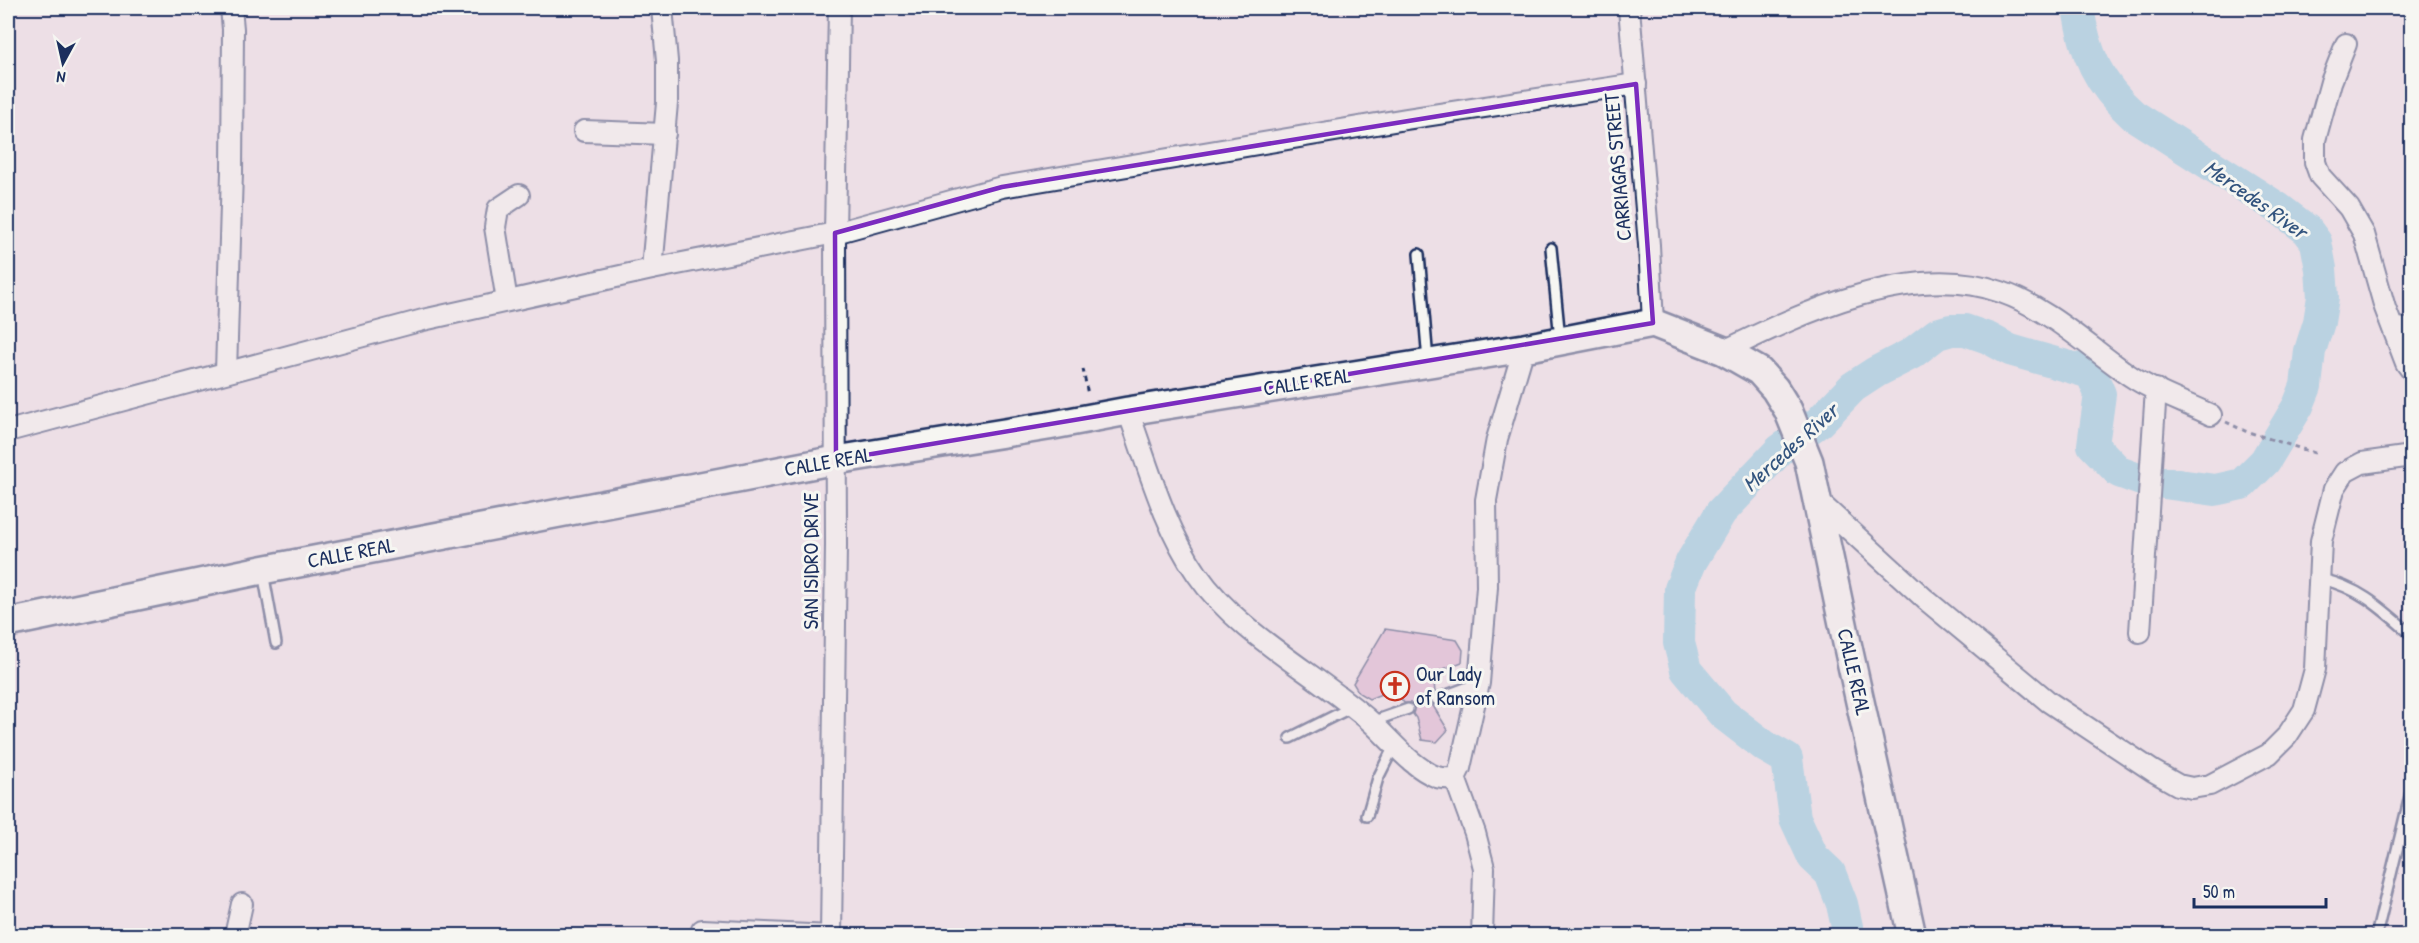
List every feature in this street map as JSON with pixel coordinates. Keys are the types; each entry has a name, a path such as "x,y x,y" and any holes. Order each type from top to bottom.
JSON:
{"street":[{"path":"226,372 232,172 233,29 231,8"},
{"path":"652,269 665,134 667,61 662,8"},
{"name":"SAN ISIDRO DRIVE","path":"831,936 836,460 835,233 839,8"},
{"name":"CARRIAGAS STREET","path":"1629,8 1649,245 1653,323"},
{"path":"2346,45 2331,82 2315,140 2315,162 2320,176 2349,208 2364,234 2385,308 2402,328 2406,363 2412,371"},
{"path":"8,431 423,320 652,269 835,233 1002,187 1383,122 1636,84"},
{"path":"584,131 665,134"},
{"path":"507,301 495,227 496,218 498,209 519,195"},
{"path":"1724,351 1800,314 1905,284 1976,285 2001,292 2040,310 2096,349 2123,372 2211,415"},
{"name":"CALLE REAL","path":"8,624 262,570 836,460 1524,348 1653,323 1724,351 1759,371 1775,389 1788,410 1809,462 1912,936"},
{"path":"1482,936 1484,868 1475,833 1455,778 1460,768 1479,683 1487,586 1486,500 1497,439 1524,348"},
{"path":"2140,632 2156,389"},
{"path":"1128,411 1160,501 1177,540 1198,575 1249,628 1371,722 1394,746 1436,777 1455,778"},
{"path":"1818,501 1925,599 2049,702 2153,771 2178,785 2192,788 2210,785 2269,754 2287,736 2304,710 2315,669 2321,541 2334,489 2345,472 2362,463 2412,456"},
{"path":"235,936 243,904"},
{"path":"702,930 831,936"}],"lane":[{"path":"1551,248 1560,341"},
{"path":"1419,254 1428,363"},
{"path":"262,570 276,643"},
{"path":"2321,579 2356,590 2375,602 2412,635"},
{"path":"1436,699 1479,683"},
{"path":"1290,738 1352,707"},
{"path":"1371,722 1408,709"},
{"path":"1367,816 1378,778 1394,746"},
{"path":"2376,936 2412,788"}],"path":[{"path":"1083,369 1093,417"},
{"path":"2245,431 2318,454"}],"highlighted area":[{"path":"1636,84 1653,323 836,460 835,233 1002,187"}],"building":[{"name":"Our Lady of Ransom","path":"1385,629 1457,640 1463,650 1462,662 1433,673 1435,692 1430,695 1430,701 1448,730 1437,742 1422,740 1413,714 1414,706 1404,703 1394,689 1369,699 1359,693 1353,683"}],"waterway":[{"name":"Mercedes River","path":"2078,8 2089,53 2095,67 2121,103 2133,115 2278,208 2307,230 2316,242 2321,269 2323,297 2319,322 2310,351 2306,386 2298,406 2265,461 2242,484 2215,490 2164,483"},
{"name":"Mercedes River","path":"1849,936 1842,904 1830,873 1813,857 1795,818 1787,759 1766,747 1723,714 1686,670 1679,643 1680,589 1691,562 1721,512 1780,450 1819,422 1853,387 1911,354 1937,334 1951,330 1965,330 1988,338 2010,350 2091,373 2100,394 2093,445 2119,472 2141,480"}],"place":[{"name":"Our Lady of Ransom","path":"1395,686"}]}
